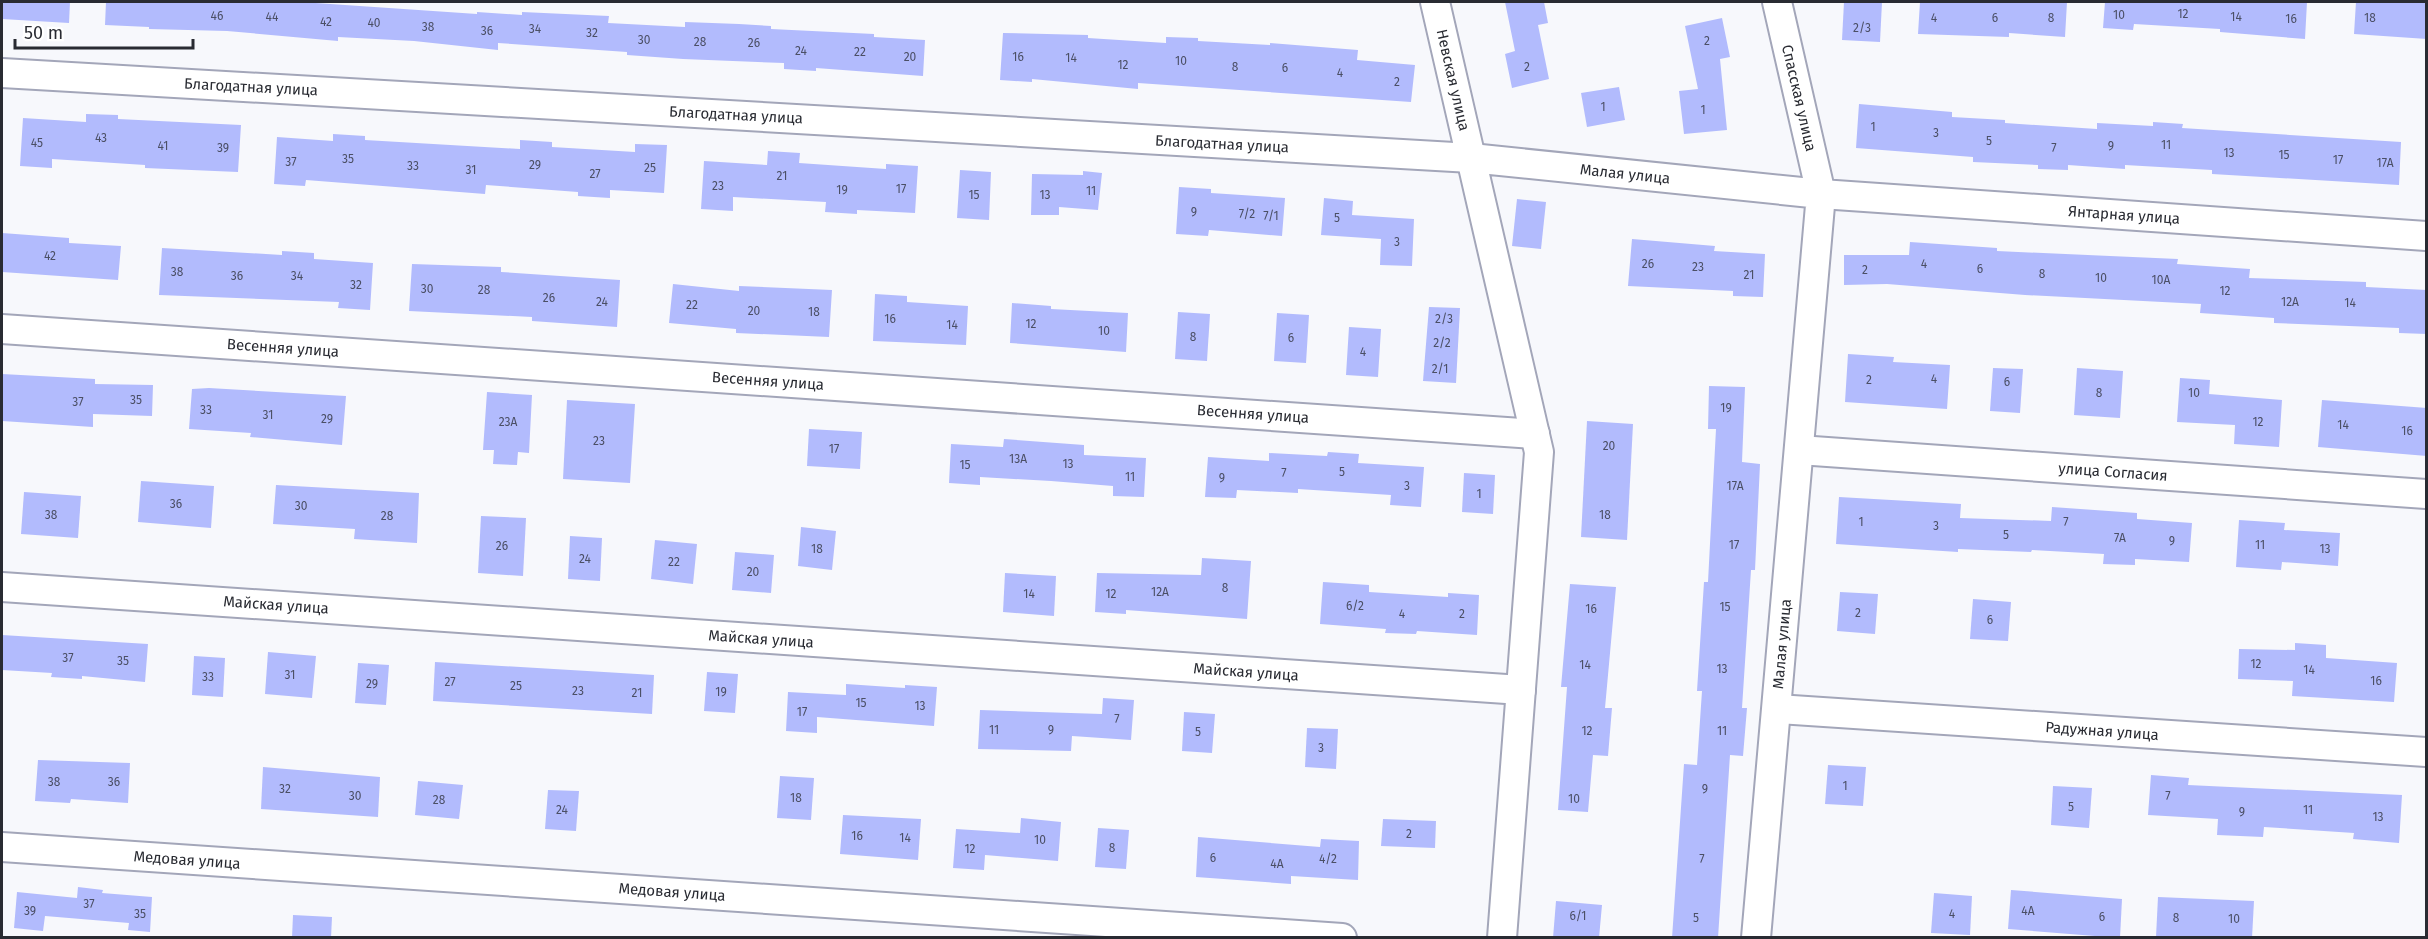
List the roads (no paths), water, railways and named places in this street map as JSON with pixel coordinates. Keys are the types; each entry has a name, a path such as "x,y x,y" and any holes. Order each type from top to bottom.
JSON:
{"street":[{"name":"Невская улица","path":"1436,2 1472,158"},
{"name":"Спасская улица","path":"1777,2 1821,194"},
{"name":"Благодатная улица","path":"2,73 1472,158"},
{"name":"Малая улица","path":"1472,158 1821,194 1756,938"},
{"path":"1472,158 1539,452 1502,938"},
{"name":"Янтарная улица","path":"1821,194 2427,236"},
{"name":"Весенняя улица","path":"2,329 1535,434"},
{"name":"улица Согласия","path":"1799,450 2427,494"},
{"name":"Майская улица","path":"2,587 1521,690"},
{"name":"Радужная улица","path":"1777,709 2427,752"},
{"name":"Медовая улица","path":"2,847 1342,938"}]}
